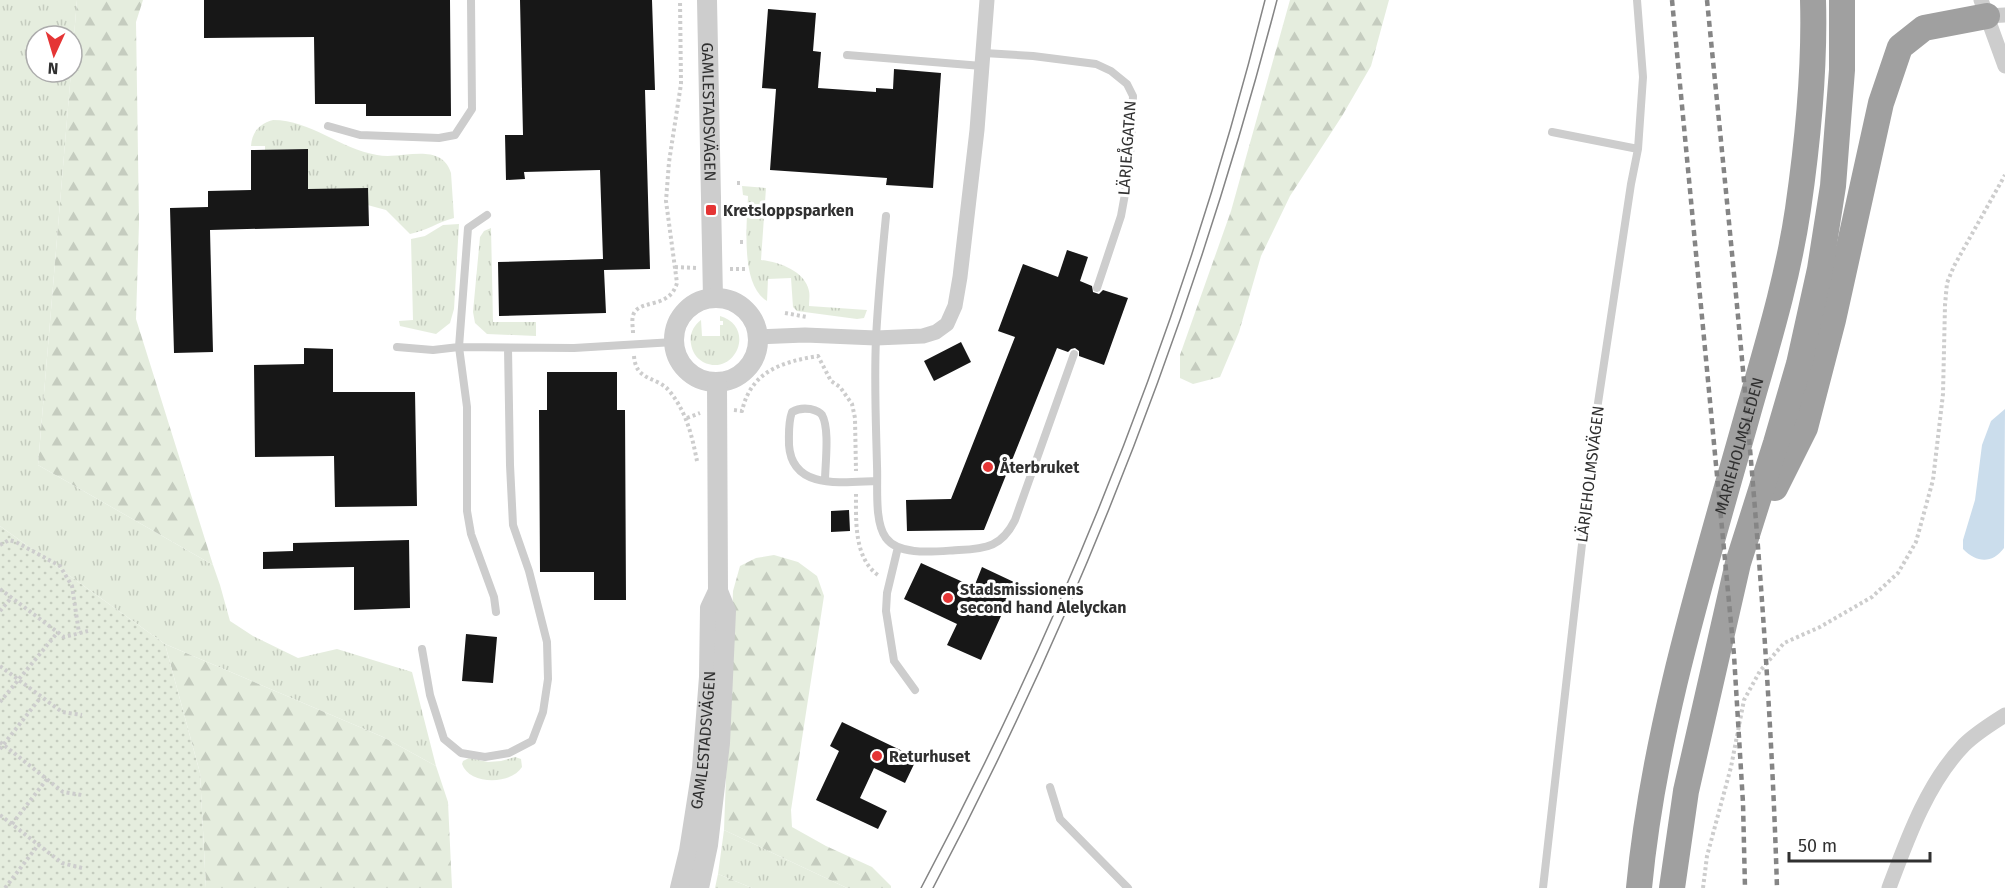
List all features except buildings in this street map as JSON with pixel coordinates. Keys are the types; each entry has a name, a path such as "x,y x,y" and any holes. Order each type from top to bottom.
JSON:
{"highway":[{"name":"MARIEHOLMSLEDEN","path":"1640,888 1650,804 1678,668 1783,285 1798,210 1812,77 1813,0"},
{"name":"MARIEHOLMSLEDEN","path":"1672,888 1686,791 1738,563 1799,364 1820,268 1833,186 1842,70 1842,0"},
{"path":"1738,563 1805,428 1833,320 1881,103 1900,47 1924,28 1991,10"}],"street":[{"name":"GAMLESTADSVÄGEN","path":"707,0 713,298"},
{"path":"758,337 923,336 936,332 947,324 952,316 960,277 983,60 987,0"},
{"path":"1991,10 2005,66"},
{"path":"713,298 728,299 742,306 752,318 758,337 756,354 747,369 733,378 717,382 699,379 689,373 678,359 674,342 676,326 684,312 697,302 713,298"},
{"name":"GAMLESTADSVÄGEN","path":"699,888 708,845 723,700 726,610 718,591 717,382"},
{"name":"GAMLESTADSVÄGEN","path":"680,888 689,851 702,768 709,677 710,609 718,591"},
{"path":"1889,888 1921,809 1946,768 1964,746 2005,715"}],"lane":[{"path":"328,126 360,135 439,138 455,135 472,110 471,0"},
{"name":"LÄRJEHOLMSVÄGEN","path":"1543,888 1598,403 1638,149 1643,77 1637,0"},
{"name":"LÄRJEÅGATAN","path":"847,55 983,60 1033,56 1096,64 1111,71 1127,84 1133,96 1125,194 1121,216 1097,288"},
{"path":"1552,132 1638,149"},
{"path":"487,215 468,228 459,347 467,407 467,511 471,534 494,597 496,612"},
{"path":"886,216 876,338 878,508 882,531 887,539 898,547 919,552 973,549 994,544 1009,531 1074,354"},
{"path":"397,347 433,350 459,347 574,348 674,342"},
{"path":"422,649 430,695 444,739 461,753 485,757 509,753 532,741 543,712 548,679 547,642 529,571 513,525 508,348"},
{"path":"825,481 825,440 822,415 807,409 797,409 792,412 789,422 790,455 794,465 805,475 813,480 825,481 877,481"},
{"path":"898,547 887,593 886,611 894,662 915,690"},
{"path":"1050,787 1060,819 1128,888"}],"path":[{"path":"680,0 681,84 669,162 666,201 677,283 668,298 636,310 633,316 637,369 642,375 661,383 669,390 687,418"},
{"path":"1703,888 1707,856 1731,767 1744,700 1760,671 1784,644 1820,627 1872,597 1898,573 1917,542 1934,469 1943,394 1944,305 1947,284 1954,266 2005,175"},
{"path":"785,313 817,318"},
{"path":"0,545 9,540 16,542 60,566 72,586 79,633"},
{"path":"0,589 64,637 88,631"},
{"path":"0,611 11,598"},
{"path":"0,702 58,632"},
{"path":"0,666 62,712 82,715"},
{"path":"0,750 2,743 41,697"},
{"path":"2,743 63,792 82,795"},
{"path":"12,824 47,779"},
{"path":"0,814 62,863 82,868"},
{"path":"5,888 39,844"}],"green space":[{"path":"0,0 77,0 75,24 24,24 24,84 70,84 38,465 213,565 230,621 253,636 298,658 337,649 412,672 436,766 383,737 165,644 0,526"},
{"path":"77,0 143,0 136,22 139,223 136,319 213,565 38,465 70,84 84,84 84,24 75,24"},
{"path":"1290,0 1389,0 1371,66 1342,116 1290,196 1261,256 1239,332 1220,377 1193,384 1180,378 1180,355 1231,211"},
{"path":"273,120 287,121 313,129 363,152 387,156 420,154 439,157 446,163 451,173 454,218 410,234 386,210 308,189 307,149 265,150 265,146 251,146 257,129"},
{"path":"742,186 766,188 761,260 783,265 797,273 807,284 809,306 867,310 864,318 797,311 793,307 791,278 768,279 767,301 758,293 752,282 749,268 746,237 748,196 743,195"},
{"path":"459,224 454,309 450,323 436,334 400,326 399,321 413,320 411,239 425,236 443,225"},
{"path":"491,228 493,322 536,322 536,336 487,334 475,323 473,312 480,237 484,231"},
{"path":"720,316 731,322 737,330 739,340 732,357 724,363 714,365 703,362 693,352 691,333 701,320 702,336 720,336 720,325 723,325 723,321 720,321"},
{"path":"0,526 165,644 200,773 206,888 0,888"},
{"path":"774,555 798,562 817,576 824,596 791,810 792,827 872,867 891,888 847,888 724,830 733,591 740,566 756,558"},
{"path":"165,644 383,737 436,766 448,802 452,888 206,888 200,773"},
{"path":"515,757 521,759 522,767 517,773 500,779 481,779 473,776 462,764 469,758 488,762"},
{"path":"724,830 847,888 752,888 718,874"},
{"path":"718,874 752,888 715,888"}],"water":[{"path":"2005,409 2004,548 1994,557 1984,560 1968,554 1963,549 1963,540 1975,500 1982,445 1991,421"}],"tram line":[{"path":"921,888 1027,674 1120,454 1162,343 1200,230 1265,0"},
{"path":"933,888 988,781 1039,673 1131,454 1210,230 1277,0"}],"railway":[{"path":"1672,0 1734,655 1743,803 1745,888"},
{"path":"1707,0 1740,332 1759,554 1773,777 1777,888"}],"place":[{"name":"Kretsloppsparken","path":"711,210"},
{"name":"Återbruket","path":"988,467"},
{"name":"Stadsmissionens second hand Alelyckan","path":"948,598"},
{"name":"Returhuset","path":"877,756"}]}
